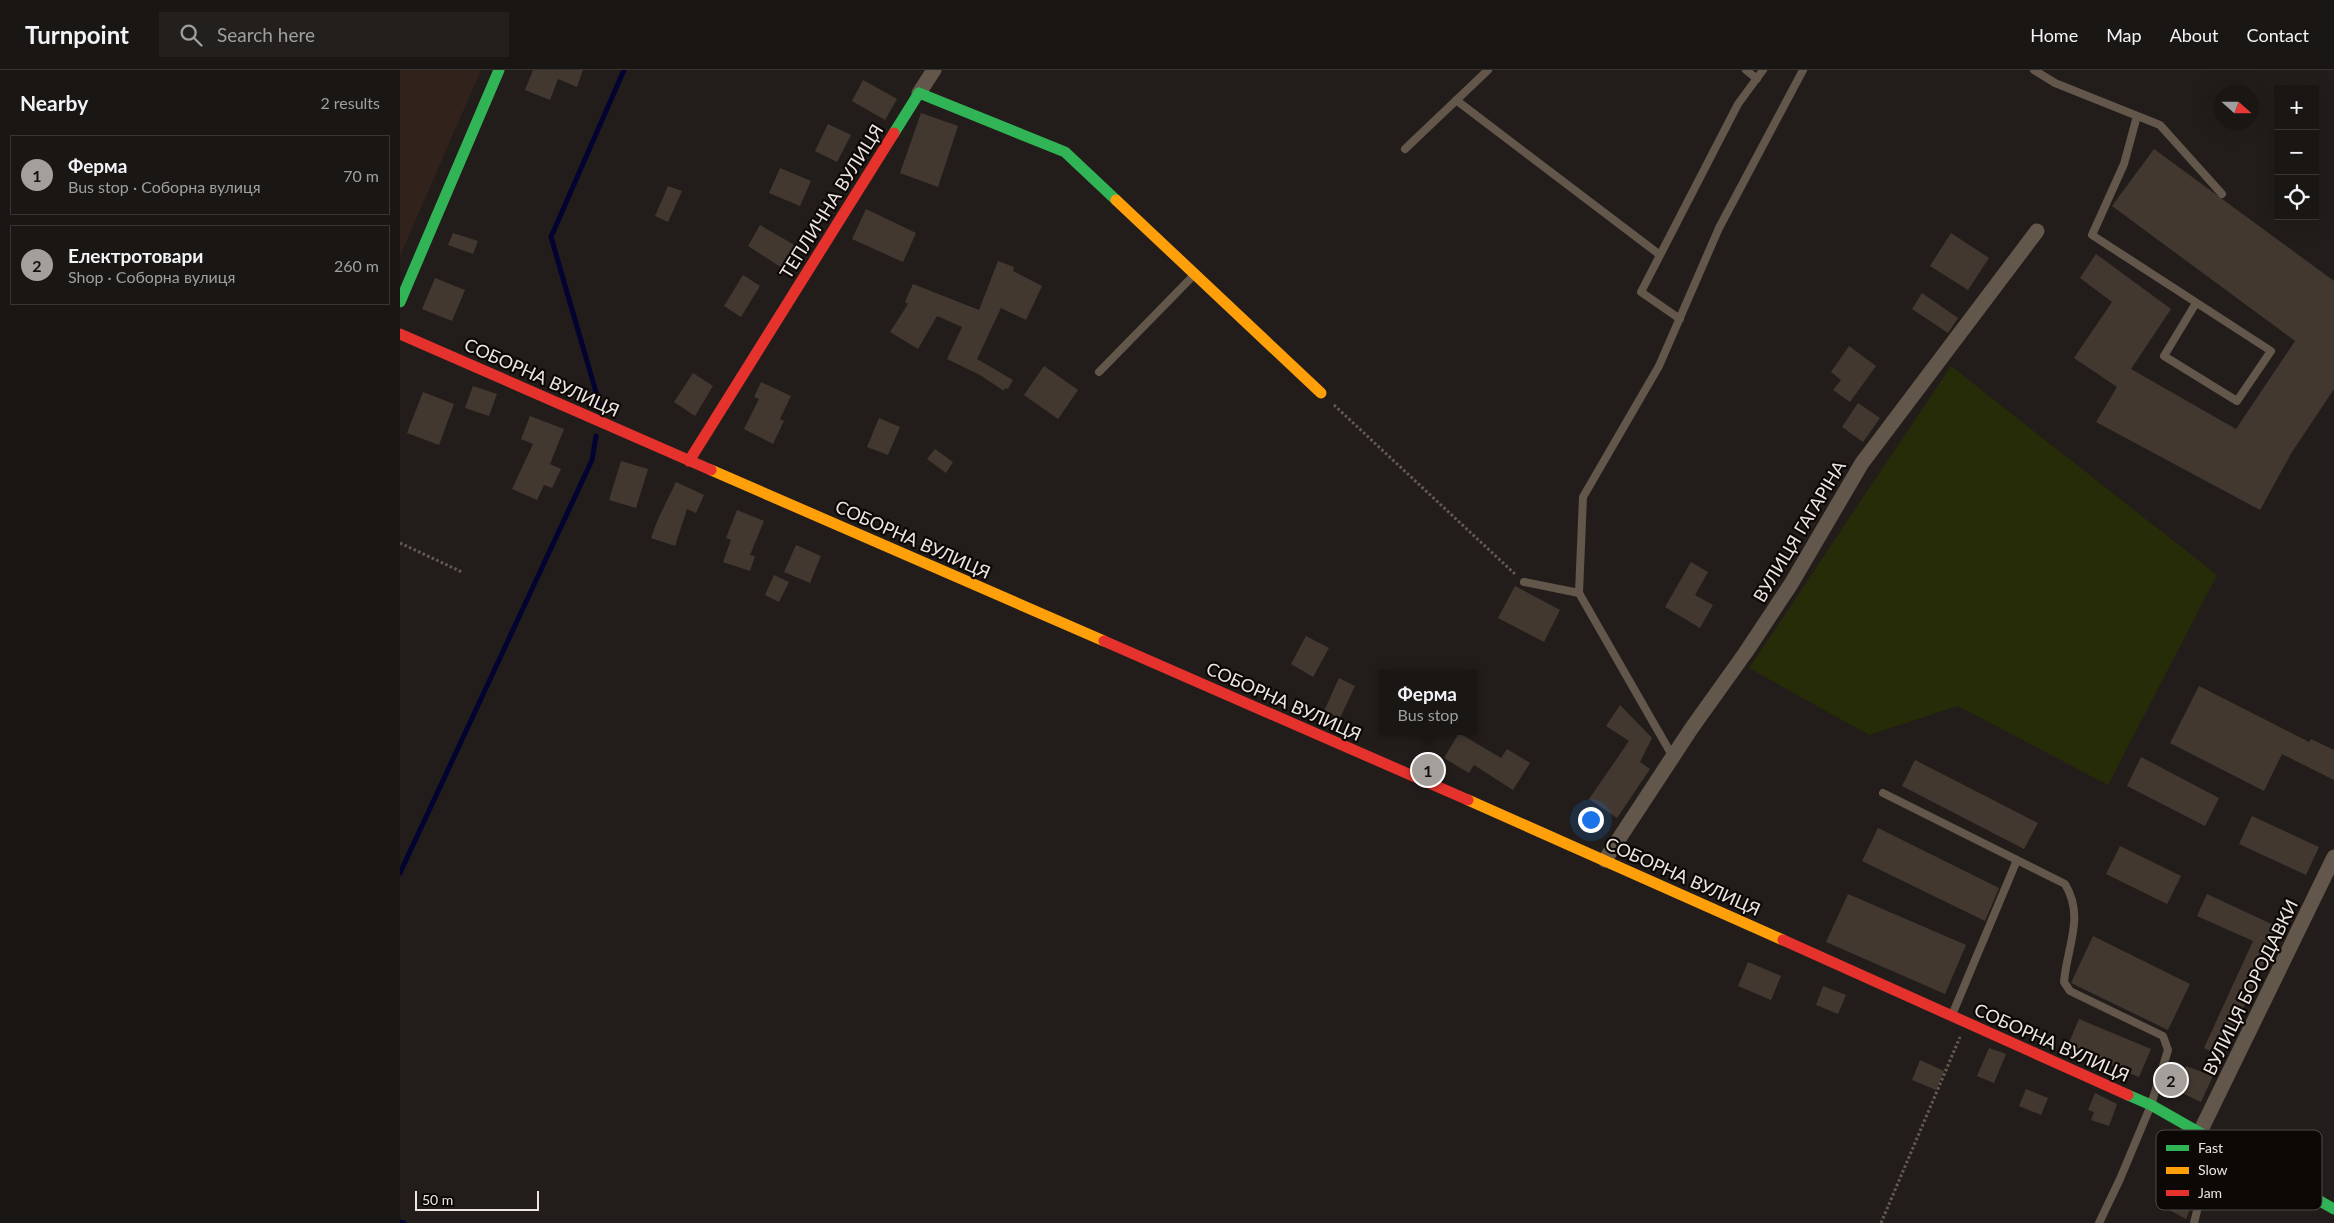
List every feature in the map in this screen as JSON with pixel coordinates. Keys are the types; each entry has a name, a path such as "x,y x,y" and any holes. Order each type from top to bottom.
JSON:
{"main road":[{"path":"400,302 499,70"},
{"path":"919,93 1065,152 1321,393"},
{"name":"ТЕПЛИЧНА ВУЛИЦЯ","path":"689,461 919,93"},
{"name":"СОБОРНА ВУЛИЦЯ","path":"400,334 1605,860 2151,1106 2193,1130"},
{"name":"СОБОРНА ВУЛИЦЯ","path":"2322,1203 2334,1210"}],"street":[{"path":"919,93 934,70"},
{"name":"ВУЛИЦЯ ГАГАРІНА","path":"1605,860 1673,756 1791,584 1862,463 2037,231"},
{"name":"ВУЛИЦЯ БОРОДАВКИ","path":"2202,1130 2334,857"}],"lane":[{"path":"1405,149 1488,70"},
{"path":"1746,70 1757,79"},
{"path":"1680,319 1641,292 1738,104 1763,70"},
{"path":"1673,756 1579,593 1583,497 1659,366 1719,228 1803,70"},
{"path":"2034,70 2055,83 2160,125 2222,194"},
{"path":"1456,100 1660,255"},
{"path":"2137,116 2124,164 2092,235 2271,352 2237,401 2164,356 2196,303"},
{"path":"1099,372 1195,275"},
{"path":"1524,582 1579,593"},
{"path":"1882,792 2065,884 2073,897 2076,914 2064,982 2070,990 2163,1036 2168,1050 2151,1106 2099,1223"},
{"path":"1952,1016 2017,860"},
{"path":"2194,1223 2197,1210"}],"path":[{"path":"1321,393 1524,582"},
{"path":"400,543 462,572"},
{"path":"1881,1223 1966,1022"}],"shaded area":[{"path":"400,70 481,70 400,256"}],"green space":[{"path":"1951,366 2217,575 2108,785 1958,706 1869,735 1749,668"}],"building":[{"path":"533,70 583,70 577,87 558,79 550,100 525,90"},
{"path":"863,80 897,99 885,120 852,101"},
{"path":"921,113 958,126 938,187 900,173"},
{"path":"828,124 851,135 837,162 815,151"},
{"path":"2154,149 2334,281 2334,389 2292,452 2260,510 2096,422 2117,387 2074,358 2112,302 2080,278 2096,254 2171,309 2131,369 2236,429 2295,341 2112,206"},
{"path":"780,168 811,181 800,206 769,193"},
{"path":"668,186 682,191 668,222 655,216"},
{"path":"866,209 916,233 903,262 852,239"},
{"path":"760,225 796,246 782,268 748,246"},
{"path":"453,233 478,241 473,254 448,245"},
{"path":"1951,233 1989,258 1968,290 1930,266"},
{"path":"998,261 1014,267 1013,271 1042,286 1026,320 1001,308 977,359 1013,380 1008,389 1005,388 1004,391 980,375 947,359 962,327 937,316 918,349 890,332 908,304 905,302 913,284 979,310"},
{"path":"743,275 760,286 741,317 724,306"},
{"path":"435,278 465,290 452,321 422,309"},
{"path":"1922,293 1958,318 1948,333 1912,309"},
{"path":"1849,346 1876,366 1850,402 1833,390 1841,380 1831,372"},
{"path":"1044,366 1078,390 1058,419 1024,395"},
{"path":"693,373 713,386 695,416 674,402"},
{"path":"761,382 791,396 780,419 784,421 773,444 744,429 759,399 754,397"},
{"path":"473,386 497,394 489,416 465,408"},
{"path":"423,392 454,404 439,445 407,433"},
{"path":"1858,403 1880,418 1863,442 1842,427"},
{"path":"530,416 564,429 550,464 561,469 552,488 544,485 537,500 512,489 533,444 521,439"},
{"path":"879,418 900,427 888,455 867,447"},
{"path":"935,449 953,462 946,473 927,459"},
{"path":"621,461 648,469 636,508 609,500"},
{"path":"676,482 704,495 696,513 687,509 675,546 651,538"},
{"path":"737,510 764,521 750,555 755,556 750,571 723,562 731,540 726,538"},
{"path":"796,545 821,556 810,583 784,572"},
{"path":"1691,562 1708,572 1695,595 1713,605 1700,628 1665,607"},
{"path":"774,575 789,582 779,602 765,595"},
{"path":"1515,586 1560,610 1544,642 1498,618"},
{"path":"1306,636 1329,648 1313,677 1291,664"},
{"path":"1339,678 1355,686 1340,718 1324,711"},
{"path":"2199,686 2309,742 2311,739 2334,750 2334,780 2282,754 2264,791 2170,743"},
{"path":"1620,705 1652,738 1640,762 1650,769 1617,818 1589,799 1629,741 1606,726"},
{"path":"1458,735 1462,735 1501,758 1507,749 1530,763 1513,790 1474,765 1469,773 1444,758"},
{"path":"2141,757 2219,798 2205,826 2127,786"},
{"path":"1915,760 2038,823 2024,849 1902,786"},
{"path":"2252,816 2319,847 2306,875 2239,844"},
{"path":"1878,828 1999,888 1985,921 1862,861"},
{"path":"2120,846 2181,876 2167,904 2106,874"},
{"path":"1848,894 1966,945 1945,994 1826,942"},
{"path":"2207,894 2280,928 2221,1057 2204,1048 2253,941 2197,916"},
{"path":"2093,936 2190,984 2168,1030 2071,983"},
{"path":"1748,962 1781,976 1771,1000 1738,986"},
{"path":"1823,986 1846,995 1838,1014 1816,1005"},
{"path":"2079,1019 2151,1049 2139,1077 2129,1073 2126,1080 2113,1074 2116,1067 2067,1047"},
{"path":"1989,1048 2006,1054 1994,1083 1977,1076"},
{"path":"1920,1060 1944,1071 1936,1090 1912,1080"},
{"path":"2186,1066 2213,1076 2201,1102 2176,1090"},
{"path":"2026,1089 2048,1098 2041,1115 2019,1106"},
{"path":"2095,1093 2117,1104 2109,1126 2091,1120 2094,1112 2088,1110"},
{"path":"2170,1210 2190,1210 2186,1219"}],"waterway":[{"path":"600,406 551,237 624,70"},
{"path":"400,873 592,460 596,436"},
{"path":"400,1222 404,1223"}],"traffic: fast":[{"path":"400,302 499,70"},
{"path":"894,133 919,93 1065,152 1116,200"},
{"path":"2128,1095 2151,1105 2195,1130"},
{"path":"2322,1202 2334,1209"}],"traffic: slow":[{"path":"1116,200 1321,393"},
{"path":"711,470 1104,641"},
{"path":"1468,800 1783,940"}],"traffic: jam":[{"path":"689,461 894,133"},
{"path":"400,334 711,470"},
{"path":"1104,641 1468,800"},
{"path":"1783,940 2128,1095"}],"place":[{"name":"Ферма","path":"1428,770"},
{"name":"Електротовари","path":"2171,1080"}]}
